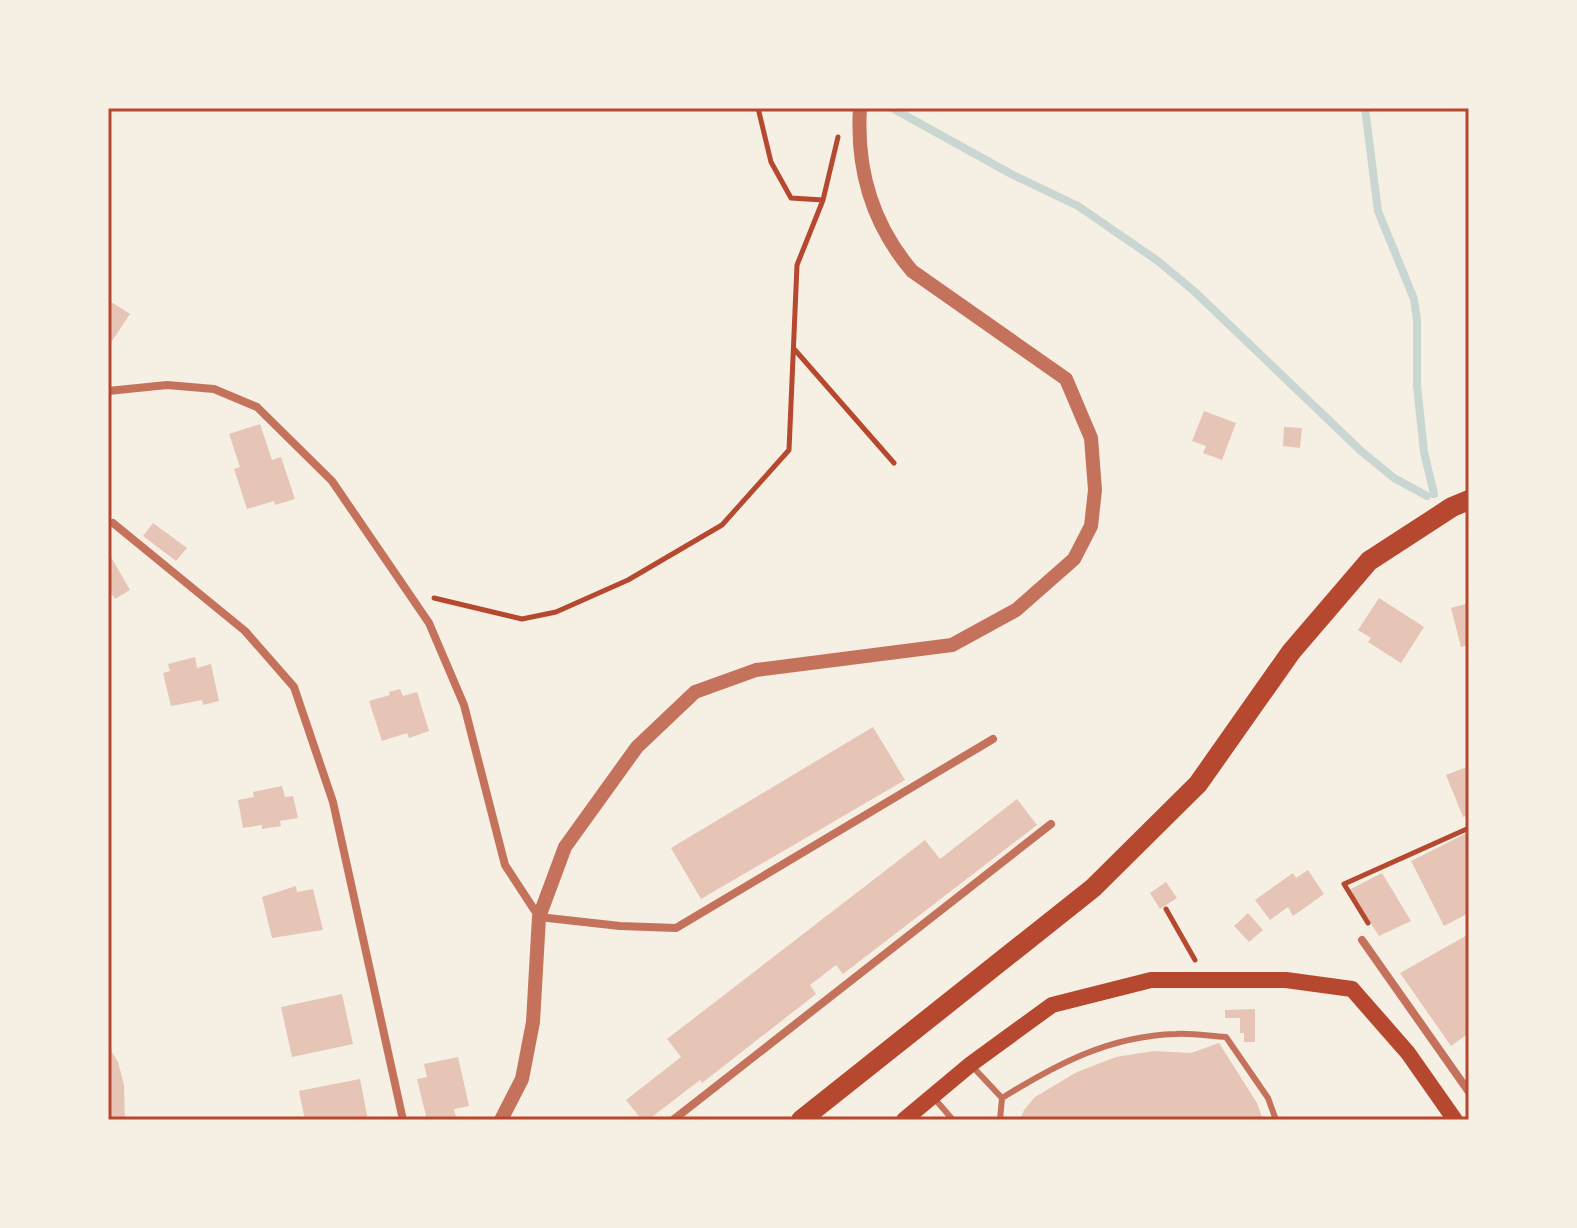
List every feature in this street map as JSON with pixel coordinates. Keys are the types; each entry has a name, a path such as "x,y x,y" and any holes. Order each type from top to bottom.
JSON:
{"main road":[{"path":"801,1120 1093,888 1198,784 1291,652 1369,561 1452,507 1469,500"},
{"path":"904,1120 971,1064 1052,1005 1151,980 1286,980 1352,989 1408,1053 1455,1120"}],"street":[{"path":"501,1120 522,1079 533,1022 539,917 565,847 637,747 695,692 756,670 952,645 1016,610 1074,559 1091,526 1095,490 1091,438 1066,379 912,271 893,249 879,225 865,176 860,108"},
{"path":"108,391 167,385 214,389 257,407 332,481 429,623 464,705 505,865 539,917"},
{"path":"113,523 245,631 294,687 333,802 403,1120"},
{"path":"539,917 620,926 676,928 993,739"},
{"path":"673,1120 1051,824"},
{"path":"1362,940 1469,1092"}],"lane":[{"path":"1002,1098 1055,1066 1110,1044 1175,1034 1226,1037 1268,1098 1276,1120"},
{"path":"971,1064 1002,1098 1000,1120"},
{"path":"932,1096 953,1120"}],"path":[{"path":"758,108 771,162 791,198 823,200"},
{"path":"408,592 522,619 556,612 628,580 722,525 789,450 797,265 823,200 840,124"},
{"path":"795,349 894,463"},
{"path":"1371,952 1381,944 1344,884 1469,828"},
{"path":"1166,909 1209,980"}],"building":[{"path":"108,300 130,314 112,341 108,339"},
{"path":"1204,411 1236,423 1222,460 1203,453 1206,446 1192,441"},
{"path":"260,424 272,460 281,457 295,499 247,509 234,469 240,467 229,434"},
{"path":"1284,427 1302,428 1300,448 1283,446"},
{"path":"153,523 187,548 176,561 143,536"},
{"path":"111,557 130,590 115,599 111,593 108,595 108,559"},
{"path":"1379,598 1424,627 1401,663 1368,642 1371,638 1358,630"},
{"path":"1469,603 1469,645 1461,647 1451,608"},
{"path":"195,657 197,668 211,664 219,701 203,705 202,700 171,706 163,673 170,671 168,664"},
{"path":"400,689 403,696 417,692 429,731 409,738 407,733 382,741 369,701"},
{"path":"873,727 905,780 701,899 671,848"},
{"path":"1469,766 1469,815 1463,817 1446,775"},
{"path":"282,786 285,797 293,796 298,818 280,821 281,826 243,828 238,800 254,797 253,792"},
{"path":"1017,799 1037,825 843,974 836,965 810,985 816,994 702,1083 700,1080 648,1120 642,1120 626,1100 681,1057 667,1039 925,840 940,859"},
{"path":"1469,832 1469,913 1444,926 1411,861"},
{"path":"1308,870 1324,894 1293,916 1288,907 1270,920 1255,900 1293,873 1296,878"},
{"path":"1382,873 1411,921 1379,936 1349,890"},
{"path":"1166,882 1177,898 1160,909 1150,893"},
{"path":"296,886 297,892 313,889 323,930 272,938 262,897"},
{"path":"1248,913 1263,930 1249,942 1234,926"},
{"path":"1469,934 1469,1033 1451,1046 1400,973"},
{"path":"342,994 353,1044 292,1057 281,1007"},
{"path":"1255,1009 1255,1042 1244,1042 1244,1033 1240,1033 1240,1018 1225,1018 1225,1010"},
{"path":"1219,1043 1257,1103 1263,1120 1020,1120 1035,1097 1077,1072 1116,1057 1154,1051 1191,1053"},
{"path":"108,1046 118,1062 124,1085 125,1120 108,1120"},
{"path":"458,1057 469,1106 454,1109 456,1117 427,1120 417,1079 427,1077 424,1064"},
{"path":"360,1079 368,1120 305,1120 299,1091"}],"waterway":[{"path":"892,108 1013,175 1078,206 1158,261 1195,292 1361,451 1394,478 1427,496"},
{"path":"1365,108 1378,211 1414,299 1417,386 1424,452 1434,494"}]}
